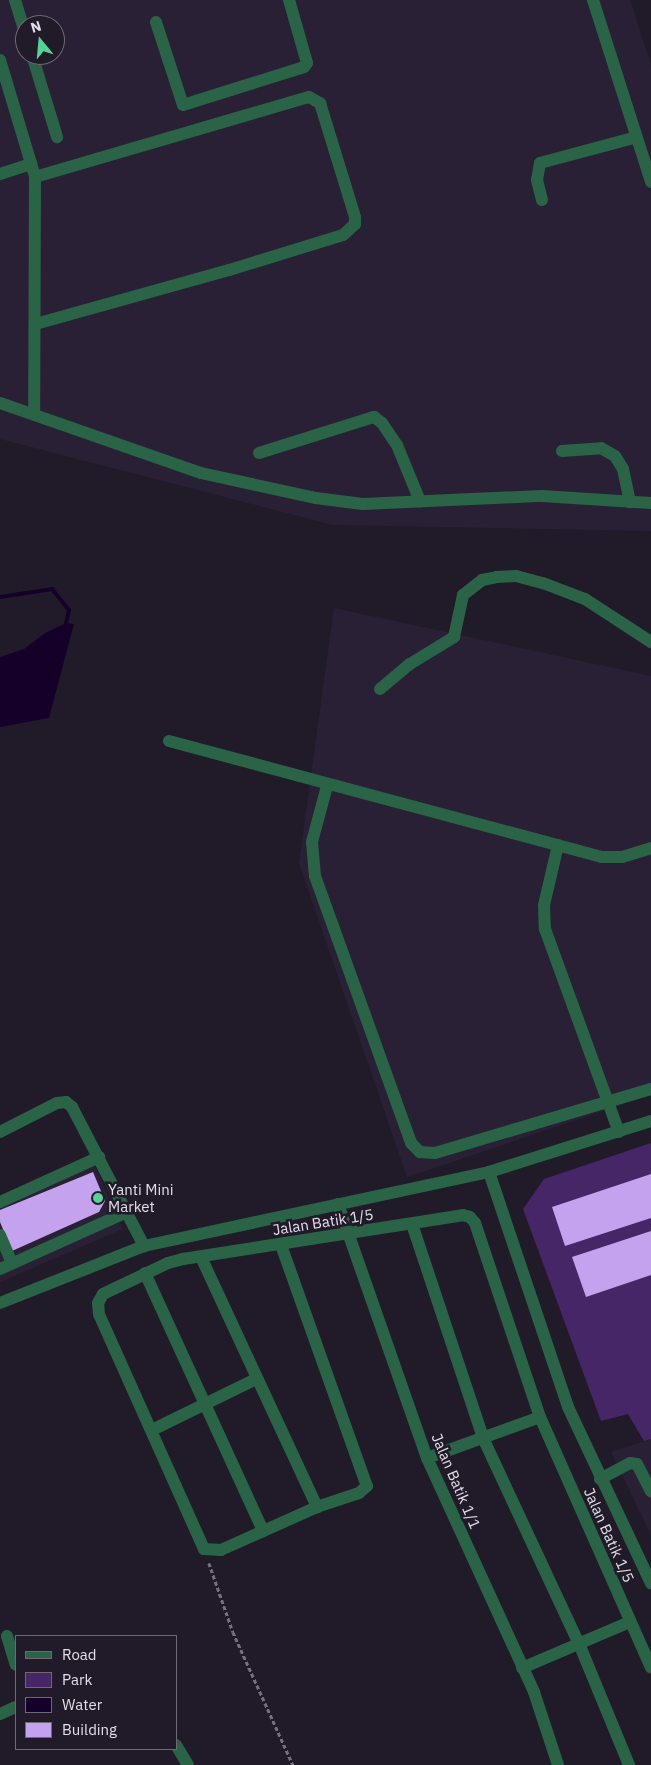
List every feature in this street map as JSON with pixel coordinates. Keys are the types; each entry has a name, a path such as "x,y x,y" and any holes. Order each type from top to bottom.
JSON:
{"street":[{"path":"15,0 20,15"},
{"path":"156,22 183,105 304,67 307,63 289,0"},
{"path":"593,0 651,182"},
{"path":"0,60 33,171 36,324 34,412"},
{"path":"35,65 57,137"},
{"path":"0,174 33,171 309,97 320,103 356,217 355,224 343,234 229,270 36,324"},
{"path":"542,200 537,180 540,164 637,137"},
{"path":"0,403 34,412 122,447 200,473 257,486 363,504 542,496 651,503"},
{"path":"259,453 365,417 374,417 382,422 397,445 420,501"},
{"path":"562,451 601,448 615,456 623,468 630,502"},
{"path":"380,689 410,664 454,637 464,595 482,580 497,576 516,576 543,582 585,599 651,642"},
{"path":"169,741 327,786 614,858 651,848"},
{"path":"327,786 312,842 315,876 411,1143 420,1152 436,1153 610,1103 651,1089"},
{"path":"558,845 544,905 545,929 620,1132"},
{"path":"0,1132 57,1103 66,1102 72,1107 144,1246"},
{"path":"0,1303 144,1246 489,1172 651,1121"},
{"path":"0,1202 99,1157"},
{"path":"489,1172 568,1408 600,1479 651,1583"},
{"name":"Jalan Batik 1/1","path":"338,1204 350,1234 426,1458 522,1668 545,1722 558,1765"},
{"path":"0,1235 6,1266 127,1212"},
{"name":"Jalan Batik 1/5","path":"204,1549 99,1314 98,1303 103,1294 168,1263 463,1215 475,1223 540,1417 651,1668"},
{"path":"412,1224 483,1438 580,1646 629,1765"},
{"path":"204,1549 221,1550 317,1507 359,1493 367,1486 331,1392 281,1245"},
{"path":"200,1257 317,1507"},
{"path":"146,1273 203,1405 263,1532"},
{"path":"152,1430 256,1379"},
{"path":"426,1458 540,1417"},
{"path":"600,1479 630,1463 637,1464 651,1492"},
{"path":"522,1668 580,1646 630,1622"},
{"path":"7,1636 15,1662"},
{"path":"0,1714 15,1707"},
{"path":"178,1748 188,1765"}],"path":[{"path":"204,1549 232,1632 293,1765"}],"shaded area":[{"path":"0,0 630,0 651,65 651,531 333,525 0,439"},
{"path":"334,608 651,676 651,1095 407,1177 299,863"},
{"path":"94,1164 123,1229 0,1282 0,1206"},
{"path":"651,1439 651,1535 611,1452"}],"green space":[{"path":"651,1143 651,1439 644,1441 628,1414 601,1421 523,1209 544,1179"}],"water":[{"path":"66,623 74,624 49,718 0,727 0,657 24,649 45,633"}],"building":[{"path":"93,1172 105,1201 99,1212 12,1251 0,1222 0,1210"},
{"path":"651,1174 651,1218 565,1246 552,1207"},
{"path":"651,1231 651,1275 586,1297 572,1257"}],"waterway":[{"path":"0,597 52,589 69,610 66,623"}],"place":[{"name":"Yanti Mini Market","path":"98,1198"}]}
